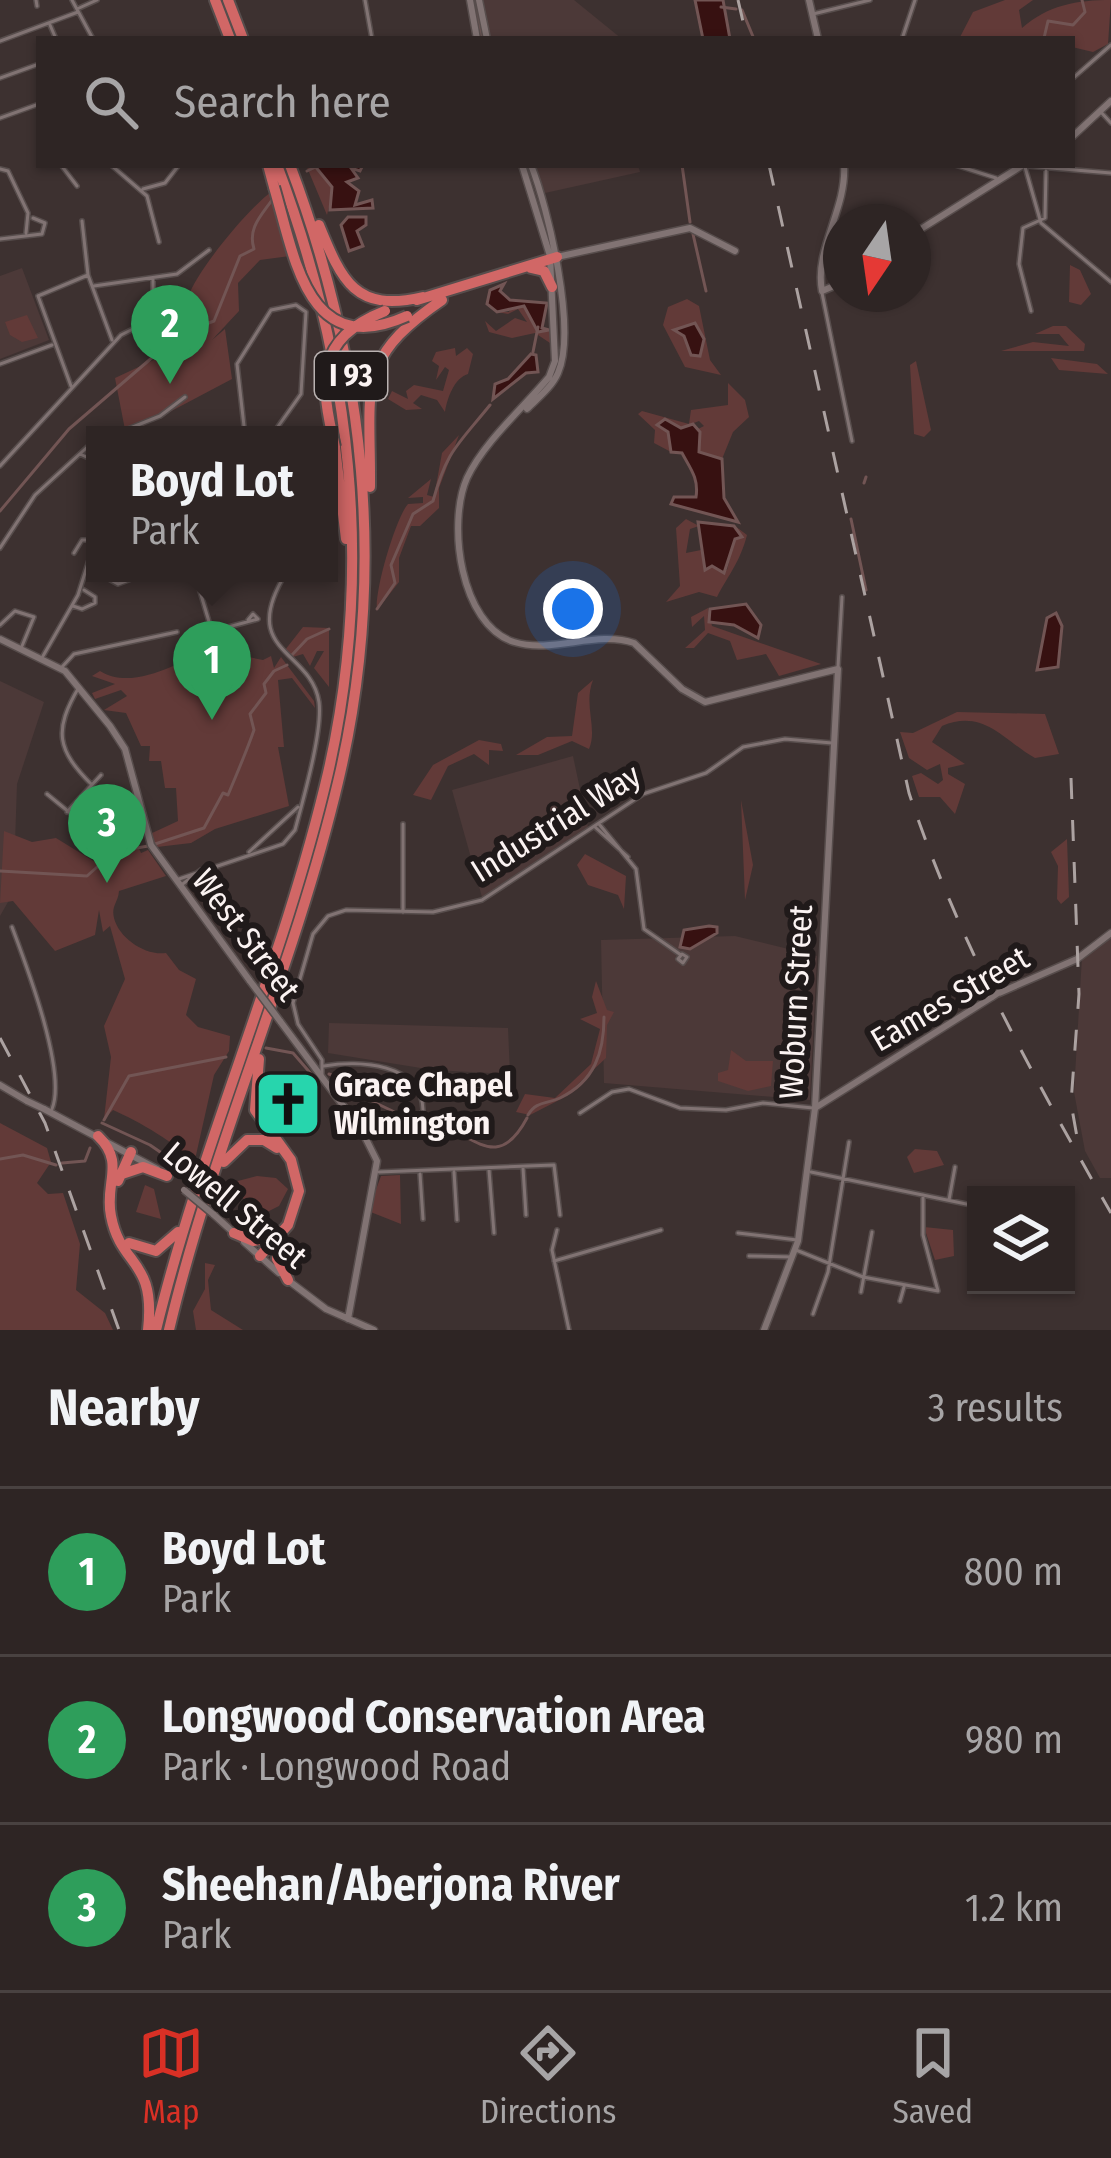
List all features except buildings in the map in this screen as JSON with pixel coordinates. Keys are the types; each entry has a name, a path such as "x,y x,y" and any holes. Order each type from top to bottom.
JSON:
{"highway":[{"path":"215,0 229,36"},
{"path":"228,0 242,36"},
{"path":"269,168 306,288 321,312 358,327 407,316 552,258"},
{"name":"I 93","path":"152,1330 316,817 339,718 352,601 352,493 341,392 314,271 278,168"},
{"path":"293,168 347,283 380,302 423,298"},
{"name":"I 93","path":"169,1330 344,754 361,641 362,458 345,345 293,168"},
{"path":"331,426 324,393 328,359 351,328 385,311 552,258"},
{"path":"531,268 544,271 555,291"},
{"path":"365,550 374,367 397,334 442,300"},
{"path":"338,474 352,601"},
{"path":"267,1014 253,1094 261,1122 297,1177 297,1207 277,1256 288,1280"},
{"path":"98,1136 115,1158 113,1225 149,1283 152,1330"},
{"path":"207,1198 235,1147 253,1139 273,1145 290,1167 294,1193 286,1220 260,1256"},
{"path":"130,1152 114,1194 116,1222 139,1250 159,1250 171,1242 193,1201"},
{"path":"117,1179 138,1167 167,1176"},
{"path":"260,1256 286,1229"},
{"path":"234,1233 253,1241 271,1238"}],"main road":[{"path":"474,0 477,36"},
{"path":"474,0 486,36"},
{"path":"809,0 817,36"},
{"path":"1075,134 1111,101"},
{"path":"527,168 552,258 554,368 474,466 460,500 468,595 490,628 526,644 629,641 682,689 705,702 838,669"},
{"path":"822,291 820,270 842,204 845,168"},
{"path":"931,222 1018,168"},
{"path":"552,258 690,227 735,251"},
{"name":"West Street","path":"0,639 44,653 80,686 123,744 151,845 362,1130 377,1172"},
{"name":"Woburn Street","path":"764,1330 798,1241 811,1172 838,669"},
{"name":"Eames Street","path":"815,1108 995,995 1078,958 1111,933"},
{"name":"Lowell Street","path":"0,1085 167,1176 288,1280 333,1312 374,1330"},
{"path":"348,1319 363,1219 377,1172"},
{"path":"333,1312 347,1309 352,1298"}],"street":[{"path":"72,0 91,36"},
{"path":"0,41 97,0"},
{"path":"365,0 371,36"},
{"path":"812,14 870,0"},
{"path":"903,36 915,0"},
{"path":"50,23 55,36"},
{"path":"1075,76 1111,45"},
{"path":"0,78 36,65"},
{"path":"0,118 36,105"},
{"path":"1100,111 1111,123"},
{"path":"63,168 77,186"},
{"path":"115,168 141,189 159,242"},
{"path":"141,189 165,183 177,168"},
{"path":"964,168 997,179"},
{"path":"1025,168 1041,223 1111,282"},
{"path":"1035,168 1111,173"},
{"path":"0,169 9,173 29,218 26,233"},
{"path":"1030,311 1019,264 1023,228 1041,223 1047,212 1046,171"},
{"path":"0,238 26,233 39,236 46,229 42,220 29,218"},
{"path":"82,221 88,274 114,343"},
{"path":"92,286 181,273 209,250"},
{"path":"73,387 38,295 88,274"},
{"path":"1,462 114,343 154,317 153,278"},
{"path":"822,291 852,441"},
{"path":"243,426 238,360 271,310 296,305 306,312 309,329 300,364 301,394 278,426"},
{"path":"0,364 54,344"},
{"path":"134,426 165,413 185,397"},
{"path":"0,548 34,495 86,448"},
{"path":"79,454 86,457"},
{"path":"74,553 86,540"},
{"path":"44,653 80,588 85,569"},
{"path":"194,582 209,626 220,629 248,620"},
{"path":"177,883 202,868 290,839 319,708 314,687 273,634 271,602 281,582"},
{"path":"72,604 80,609 95,602 80,588"},
{"path":"838,669 842,597"},
{"path":"0,625 16,611 34,616 22,646"},
{"path":"61,668 74,654 176,632"},
{"path":"80,686 61,742 67,758 92,784"},
{"name":"Industrial Way","path":"324,1066 292,1005 316,928 344,910 444,910 495,895 649,790 706,773 747,745 795,739 834,743"},
{"path":"68,812 101,775"},
{"path":"47,794 93,830 139,814"},
{"path":"248,853 271,827 293,815 301,797"},
{"path":"403,824 403,912"},
{"path":"597,825 629,857 640,878 644,928 681,955"},
{"path":"12,927 45,1021 57,1089 47,1111"},
{"path":"321,1076 324,1066 342,1062 397,1070 422,1097 423,1111 411,1123 392,1126 375,1121 362,1130"},
{"path":"580,1114 622,1089 643,1091 680,1108 725,1110 768,1103 815,1108"},
{"path":"813,1314 829,1264 849,1142"},
{"path":"377,1172 556,1166 560,1215"},
{"path":"523,1167 526,1215"},
{"path":"949,1200 956,1167"},
{"path":"489,1168 494,1233"},
{"path":"454,1170 457,1220"},
{"path":"420,1172 424,1220"},
{"path":"811,1172 967,1204"},
{"path":"749,1256 794,1254 863,1276 938,1291 923,1234 923,1195"},
{"path":"557,1230 554,1261 568,1330"},
{"path":"554,1261 661,1230"},
{"path":"862,1292 872,1232"},
{"path":"738,1233 798,1241"},
{"path":"899,1301 904,1285"},
{"path":"345,1330 348,1319"}],"shaded area":[{"path":"481,0 574,0 618,36 488,36"},
{"path":"695,0 723,0 729,36 702,36"},
{"path":"1005,0 1033,0 1019,10 1022,28 1064,5 1111,0 1108,44 1093,52 1075,48 1075,36 961,36 973,12"},
{"path":"307,168 324,172 333,190 327,215"},
{"path":"316,168 351,168 358,178 347,182 359,191 355,205 372,200 373,208 330,210 332,187"},
{"path":"535,168 639,168 640,172 545,193"},
{"path":"271,192 290,256 260,260 238,283 239,311 212,340 225,329 232,379 143,426 124,426 115,378 160,357 161,350 147,348 146,342 191,325 187,300 193,285"},
{"path":"348,217 366,217 366,225 357,231 363,246 349,251 341,225"},
{"path":"1070,265 1080,270 1091,294 1081,305 1069,302"},
{"path":"22,268 49,340 0,359 0,276"},
{"path":"504,284 500,291 510,300 547,303 542,328 549,330 538,332 524,306 497,312 487,304 490,290"},
{"path":"687,299 699,306 710,360 721,375 685,367 663,325 668,307"},
{"path":"512,304 525,307 540,332 550,331 550,343 535,333 512,338 489,332 485,321 496,331 515,318 527,322 518,309 508,314 497,312 509,312"},
{"path":"27,315 38,338 22,342 10,335 5,322"},
{"path":"695,323 704,339 700,356 691,355 684,336 674,330"},
{"path":"1066,326 1085,344 1084,351 1001,351 1033,342 1069,346 1059,334 1035,334"},
{"path":"455,348 456,356 467,348 473,354 468,374 455,384 445,412 437,400 421,395 413,403 422,409 406,410 388,399 392,391 408,399 406,391 414,385 443,391 449,370 445,367 436,380 439,366 432,361 436,352"},
{"path":"531,354 536,355 538,372 526,373 493,399 495,384 508,379"},
{"path":"1051,358 1097,364 1108,374 1059,370"},
{"path":"916,361 931,430 924,437 914,434 910,365"},
{"path":"728,383 745,400 749,417 733,432 722,459 699,452 698,429 704,426 699,421 681,428 665,419 657,426 668,432 671,452 654,443 655,430 638,414 642,411 689,424 691,410 728,405"},
{"path":"665,419 681,428 693,424 700,432 699,452 722,459 724,498 738,522 671,504 674,497 696,497 696,484 682,453 671,452 668,432 657,425"},
{"path":"459,435 439,488 439,508 420,526 411,526 399,558 399,582 377,610 382,572 398,524 408,504 423,503 423,497 408,498 431,479 427,495 434,497 442,453"},
{"path":"686,519 699,526 690,529 686,553 706,549 705,570 711,566 727,570 735,538 742,538 735,526 747,535 717,597 699,592 666,602 680,586 676,528"},
{"path":"698,522 734,526 742,537 735,539 724,573 712,566 705,570"},
{"path":"746,604 761,625 758,638 734,625 709,622 710,609"},
{"path":"708,608 712,626 821,664 779,676 766,654 737,660 730,641 708,633 694,648 685,648 705,630 704,616 692,627 691,617"},
{"path":"1056,613 1062,626 1058,667 1037,670 1047,618"},
{"path":"303,627 329,628 329,687 314,668 324,651 317,651 310,666 303,654 293,657 285,650"},
{"path":"209,649 263,660 271,656 274,668 281,657 315,708 292,678 278,680 284,747 278,747 289,806 215,829 191,843 157,847 150,834 178,821 176,788 165,788 161,761 149,761 150,746 141,746 126,713 104,710 127,696 121,690 95,699 92,693 115,684 92,676 100,671 113,677 142,676"},
{"path":"593,680 589,749 572,741 538,755 516,755 547,737 572,736 578,693"},
{"path":"0,681 44,702 17,784 15,844 50,944 12,895 0,916"},
{"path":"957,712 1045,714 1059,754 1035,758 993,729 970,721 942,726 932,742 965,764 948,768 948,774 965,784 955,814 940,797 919,797 912,776 921,773 938,784 943,780 940,764 927,770 909,758 900,732 913,733"},
{"path":"479,740 501,744 503,751 489,750 489,765 474,754 448,766 431,800 413,795 433,765"},
{"path":"573,756 588,827 482,897 452,790"},
{"path":"741,800 753,865 745,900"},
{"path":"4,831 32,842 56,838 95,862 115,846 138,846 141,853 148,850 166,876 119,891 113,914 121,932 134,944 166,953 179,970 196,979 186,1015 198,1027 230,1036 229,1051 214,1075 194,1164 168,1141 113,1110 104,1119 111,1057 104,1026 125,979 110,926 103,932 99,910 95,935 55,951 13,901 0,903"},
{"path":"1067,839 1069,897 1061,904 1058,866 1051,852"},
{"path":"585,854 626,876 624,909 618,895 588,885 577,865"},
{"path":"717,927 717,933 690,949 680,947 684,930"},
{"path":"735,936 817,956 810,1100 604,1083 601,940"},
{"path":"1111,936 1111,1178 1100,1178 1085,1151 1074,1092 1082,957"},
{"path":"596,981 607,1010 614,1012 607,1025 606,1058 563,1098 530,1115 516,1112 525,1094 555,1098 591,1064 600,1029 580,1019 597,1013 592,997"},
{"path":"329,1023 508,1028 510,1074 433,1070 328,1053"},
{"path":"731,1050 746,1061 773,1061 771,1086 748,1091 718,1081 718,1073 728,1070"},
{"path":"0,1123 47,1148 51,1162 37,1183 48,1194 63,1193 80,1244 76,1290 105,1313 113,1330 0,1330"},
{"path":"915,1149 937,1151 944,1165 914,1173 907,1157"},
{"path":"400,1175 401,1224 368,1211 381,1176"},
{"path":"257,1176 276,1178 288,1189 279,1206 267,1212 266,1224 252,1230 240,1222 248,1219 244,1199 230,1190 234,1182"},
{"path":"145,1185 154,1189 161,1219 136,1212"},
{"path":"924,1227 953,1230 954,1256 935,1260"},
{"path":"205,1263 215,1265 208,1280 211,1310 243,1330 196,1330 193,1311 205,1289"}],"waterway":[{"path":"474,0 481,36"},
{"path":"1044,36 1048,21 1073,25 1085,12 1082,0"},
{"path":"721,7 736,9"},
{"path":"742,10 753,36"},
{"path":"307,171 314,168"},
{"path":"682,168 690,222"},
{"path":"0,511 69,429 154,356 187,342 198,327 214,321 240,256 254,249 254,227 274,197"},
{"path":"693,234 706,291"},
{"path":"533,352 538,327"},
{"path":"377,609 395,583 391,565 413,514 433,501 448,459 490,405"},
{"path":"864,483 866,477"},
{"path":"851,519 866,590"},
{"path":"291,656 307,639 329,629"},
{"path":"155,844 204,828 223,793 228,795 254,730 250,714 266,693 264,684 274,671 287,665"},
{"path":"0,871 87,876 114,852 148,846"},
{"path":"528,1115 538,1105 572,1091 589,1074 599,1054 604,1017"},
{"path":"266,1048 293,1053 313,1076"},
{"path":"104,1120 129,1076 226,1057"},
{"path":"329,1074 352,1083 353,1092 409,1119"},
{"path":"420,1121 436,1123 490,1147 515,1136 527,1118"},
{"path":"102,1123 150,1145 179,1165"},
{"path":"62,1163 85,1161 90,1148"},
{"path":"0,1159 23,1155 56,1165"}],"railway":[{"path":"738,0 746,36"},
{"path":"770,168 909,793 974,955 1111,1213"},
{"path":"1071,778 1079,994 1071,1103 1077,1137"},
{"path":"0,1038 45,1123 119,1330"}],"place":[{"name":"Longwood Conservation Area","path":"170,384"},
{"name":"Boyd Lot","path":"212,720"},
{"name":"Sheehan/Aberjona River","path":"107,883"},
{"name":"Grace Chapel Wilmington","path":"288,1104"}]}
